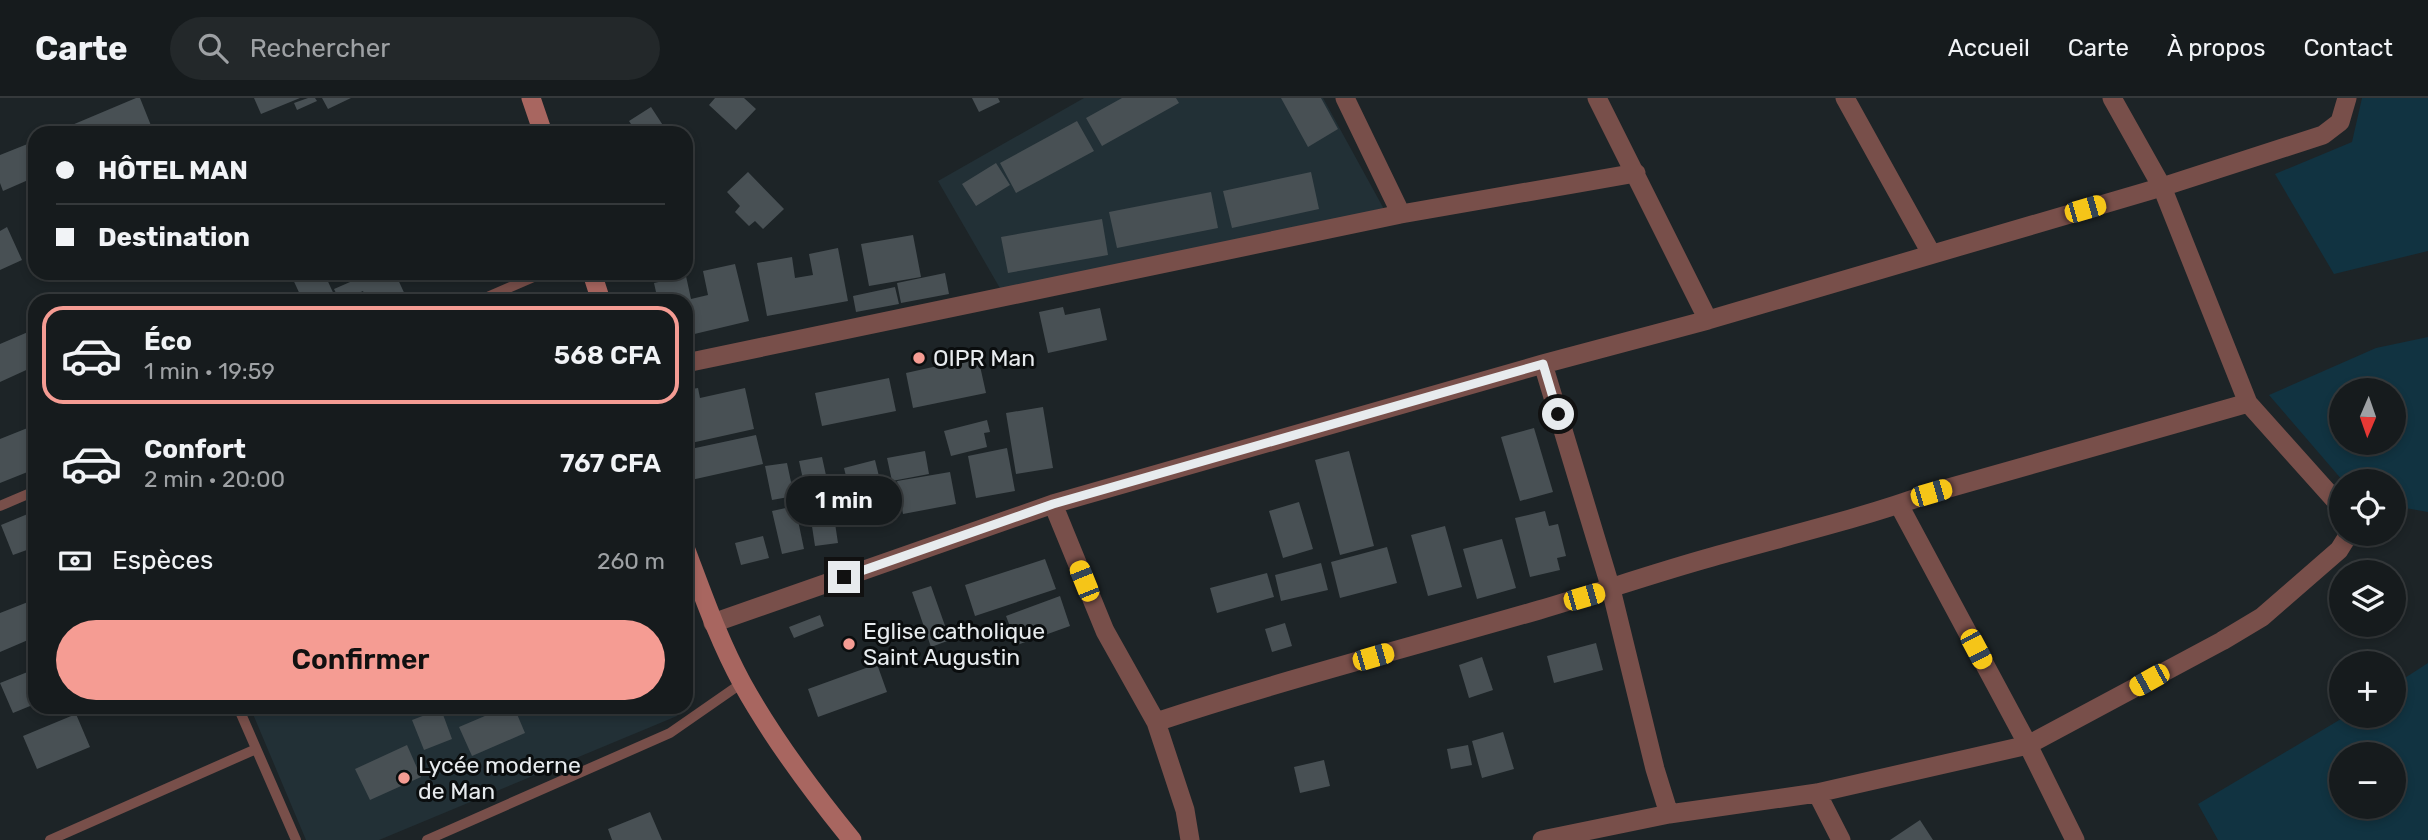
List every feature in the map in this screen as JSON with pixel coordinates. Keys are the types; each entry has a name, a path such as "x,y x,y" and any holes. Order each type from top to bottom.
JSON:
{"main road":[{"path":"533,99 541,126"},
{"path":"693,569 713,623 742,683 786,753 822,804 852,840"}],"street":[{"path":"1345,98 1401,214"},
{"path":"1597,98 1708,320"},
{"path":"1846,98 1931,253"},
{"path":"2112,98 2162,187 2248,403 2329,493"},
{"path":"713,623 1053,504 1543,364 1708,320 2162,187 2323,135 2340,122 2347,98"},
{"path":"693,362 1401,214 1636,173"},
{"path":"1543,364 1611,589 1655,769 1669,814"},
{"path":"1156,722 1226,699 1899,505 1944,489 2248,403"},
{"path":"1053,504 1105,631 1156,722 1185,810 1190,840"},
{"path":"1899,505 2028,745 2075,840"},
{"path":"1542,840 1669,814 1816,793 2028,745 2210,648 2262,617 2342,546"},
{"path":"1816,793 1841,840"}],"lane":[{"path":"494,294 527,280"},
{"path":"0,506 28,494"},
{"path":"427,840 670,733 742,683"},
{"path":"241,714 296,840"},
{"path":"50,840 256,749"}],"shaded area":[{"path":"1084,98 1323,98 1385,211 1001,290 938,181"},
{"path":"2362,98 2428,98 2428,251 2334,274 2275,174 2352,142"},
{"path":"2428,337 2428,512 2406,508 2406,469 2333,469 2269,395 2376,348"},
{"path":"2428,663 2428,840 2218,840 2198,804 2329,726 2406,728 2406,677"},
{"name":"Lycée moderne de Man","path":"253,714 677,716 379,840 306,840"}],"building":[{"path":"140,98 151,126 70,126"},
{"path":"254,98 300,98 261,114"},
{"path":"315,98 317,101 297,110 294,103"},
{"path":"322,98 351,98 328,109"},
{"path":"715,98 744,98 756,109 736,130 709,105"},
{"path":"972,98 998,98 1000,102 979,112"},
{"path":"1122,98 1176,98 1179,103 1102,146 1086,118"},
{"path":"1281,98 1321,98 1338,129 1308,147"},
{"path":"651,107 663,126 632,126 629,121"},
{"path":"1077,121 1094,151 1016,193 1000,163"},
{"path":"28,144 28,180 3,191 0,183 0,155"},
{"path":"996,163 1010,185 976,206 962,184"},
{"path":"748,172 784,209 763,229 755,221 749,226 735,212 740,206 727,192"},
{"path":"1311,172 1319,209 1232,228 1223,191"},
{"path":"1211,192 1218,228 1117,248 1109,212"},
{"path":"1102,219 1108,255 1008,273 1001,237"},
{"path":"7,227 22,260 0,270 0,231"},
{"path":"913,235 921,277 869,286 861,244"},
{"path":"838,248 848,301 767,316 757,263 792,257 795,278 813,275 809,254"},
{"path":"735,264 749,321 693,334 693,299 708,295 703,271"},
{"path":"945,273 949,294 901,303 897,283"},
{"path":"293,280 327,280 334,294 300,294"},
{"path":"355,280 398,280 405,294 364,294 363,291 356,294 336,294 334,289"},
{"path":"687,280 690,294 656,294 654,283"},
{"path":"895,287 899,304 856,312 853,296"},
{"path":"1063,307 1065,315 1100,308 1107,340 1048,353 1039,312"},
{"path":"28,332 28,369 0,382 0,344"},
{"path":"978,357 986,393 913,408 906,373"},
{"path":"889,378 896,411 822,426 815,393"},
{"path":"698,388 700,398 745,388 754,429 693,443 693,389"},
{"path":"1043,407 1053,468 1016,474 1006,413"},
{"path":"987,420 990,432 984,433 987,447 951,456 944,431"},
{"path":"28,428 28,472 0,483 0,439"},
{"path":"1534,428 1553,492 1520,501 1501,437"},
{"path":"756,435 763,464 693,480 693,448"},
{"path":"1007,448 1015,491 976,498 968,456"},
{"path":"925,451 929,474 892,481 887,458"},
{"path":"1349,451 1374,546 1340,555 1315,460"},
{"path":"822,457 829,489 806,493 799,461"},
{"path":"875,460 889,517 858,525 844,468"},
{"path":"787,463 794,496 772,500 765,466"},
{"path":"950,472 956,504 903,514 897,481"},
{"path":"831,497 838,543 815,546 808,500"},
{"path":"1299,502 1313,549 1283,558 1269,511"},
{"path":"795,506 804,549 782,554 772,511"},
{"path":"1545,511 1549,526 1558,524 1566,556 1557,558 1560,570 1530,577 1515,518"},
{"path":"28,514 28,550 13,555 1,525"},
{"path":"1445,526 1462,587 1428,596 1411,535"},
{"path":"763,536 769,558 741,565 735,543"},
{"path":"1502,539 1516,588 1477,599 1463,549"},
{"path":"1387,547 1397,583 1340,598 1331,562"},
{"path":"1045,559 1056,589 975,616 965,585"},
{"path":"1321,563 1328,590 1281,601 1275,575"},
{"path":"1267,573 1274,597 1217,613 1210,588"},
{"path":"931,586 950,640 931,647 912,592"},
{"path":"1060,596 1070,626 1017,645 1006,616"},
{"path":"28,602 28,640 0,652 0,613"},
{"path":"820,615 824,626 794,638 789,627"},
{"path":"1285,623 1292,646 1272,652 1265,629"},
{"path":"1596,643 1603,670 1554,683 1547,656"},
{"path":"1482,657 1493,690 1469,698 1459,665"},
{"path":"877,664 887,692 818,717 808,689"},
{"path":"28,672 28,707 13,713 0,683"},
{"path":"76,714 90,747 37,769 23,736"},
{"path":"428,714 443,714 452,739 424,750 412,720"},
{"path":"490,714 517,714 525,733 472,756 459,727"},
{"path":"1503,732 1514,769 1482,778 1472,741"},
{"path":"407,745 421,777 370,800 355,769"},
{"path":"1468,745 1472,765 1451,769 1447,749"},
{"path":"1324,760 1330,786 1300,793 1294,767"},
{"path":"650,812 662,840 612,840 608,829"},
{"path":"1920,820 1933,840 1890,840"}],"place":[{"name":"OIPR Man","path":"919,358"},
{"name":"Eglise catholique Saint Augustin","path":"849,644"},
{"name":"Lycée moderne de Man","path":"404,778"}],"route":[{"path":"844,577 1053,504 1543,364 1558,414"}]}
